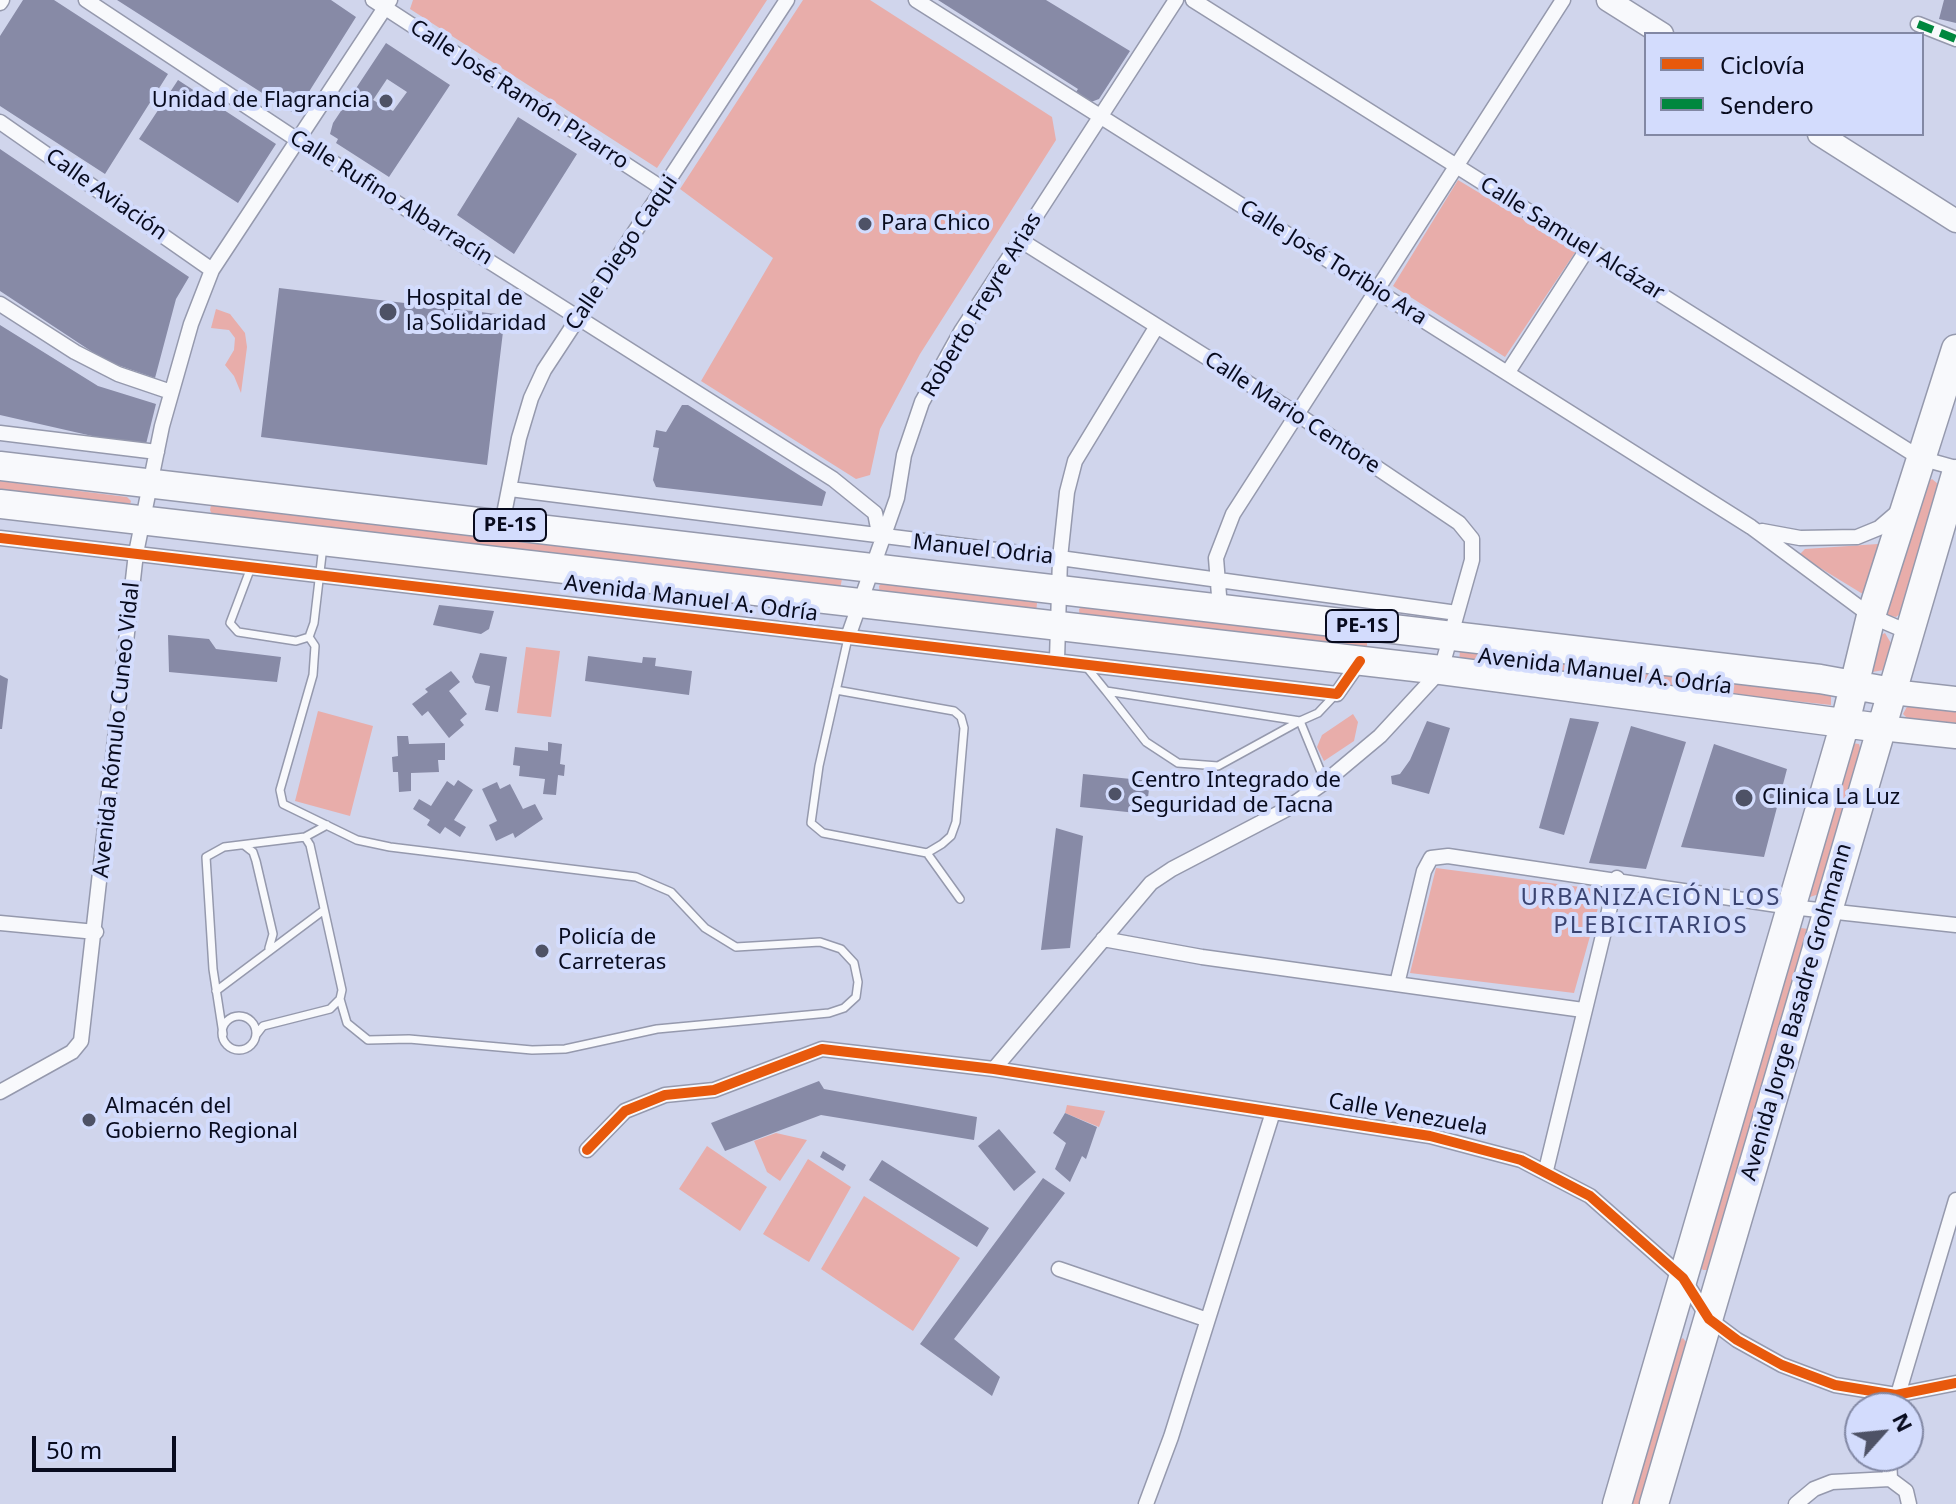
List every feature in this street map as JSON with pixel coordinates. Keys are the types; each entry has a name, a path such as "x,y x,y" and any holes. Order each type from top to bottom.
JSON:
{"highway":[{"name":"Avenida Jorge Basadre Grohmann","path":"1617,1504 1845,723 1871,616 1956,349"},
{"name":"Avenida Manuel A. Odría","path":"0,466 1220,608 1453,625 1892,692"},
{"name":"Avenida Jorge Basadre Grohmann","path":"1654,1504 1956,474"},
{"name":"Avenida Manuel A. Odría","path":"0,504 1441,670 1881,728"}],"main road":[{"path":"1608,0 1659,32"},
{"path":"1822,136 1956,221"},
{"name":"Avenida Manuel A. Odría","path":"1892,692 1956,699"},
{"name":"Avenida Manuel A. Odría","path":"1881,728 1956,736"}],"street":[{"name":"Calle Rufino Albarracín","path":"86,0 299,141 855,494 875,513 880,538"},
{"name":"Calle Diego Caqui","path":"502,524 531,398 578,316 665,190 787,0"},
{"name":"Calle José Toribio Ara","path":"916,0 1098,119 1376,289 1751,527 1871,616 1908,632"},
{"name":"Roberto Freyre Arias","path":"848,637 880,538 897,498 904,455 922,402 962,330 1176,0"},
{"name":"Calle Samuel Alcázar","path":"1193,0 1455,168 1588,248 1920,458 1956,468"},
{"path":"1220,608 1215,580 1216,558 1233,514 1563,0"},
{"name":"Avenida Rómulo Cuneo Vidal","path":"0,1092 78,1047 83,1034 136,553 171,392 191,324 212,270 299,141 382,3"},
{"name":"Calle José Ramón Pizarro","path":"382,3 665,190"},
{"path":"1918,24 1956,39"},
{"name":"Calle Aviación","path":"0,122 212,270"},
{"name":"Calle Mario Centore","path":"1020,240 1297,414 1459,523 1472,539 1472,560 1453,625"},
{"path":"1508,372 1588,248"},
{"path":"0,304 75,352 118,374 171,392"},
{"path":"1057,660 1060,558 1067,492 1075,461 1157,326"},
{"path":"0,433 157,452"},
{"name":"Manuel Odria","path":"510,489 1215,580 1453,625"},
{"name":"Calle José Toribio Ara","path":"1751,527 1774,536 1857,537 1879,528 1910,496"},
{"name":"Avenida Manuel A. Odría","path":"0,538 250,570 1337,694"},
{"path":"994,1069 1151,883 1285,810 1325,782 1380,736 1441,670 1453,625"},
{"path":"1337,694 1360,661"},
{"path":"1397,984 1424,871 1431,858 1448,856 1617,878 1791,907 1956,925"},
{"path":"1546,1170 1617,878"},
{"path":"0,923 96,932"},
{"path":"1103,939 1202,957 1583,1010"},
{"name":"Calle Venezuela","path":"587,1150 625,1111 665,1095 714,1090 822,1049 994,1069 1443,1139 1495,1151 1546,1170 1590,1196 1683,1278 1709,1319 1759,1354 1805,1375 1868,1392"},
{"path":"1146,1504 1171,1437 1205,1319 1273,1112"},
{"path":"1898,1392 1956,1200"},
{"path":"1059,1269 1205,1319"},
{"name":"Calle Venezuela","path":"1924,1393 1956,1383"},
{"path":"1890,1472 1890,1479"},
{"path":"1796,1504 1814,1489 1832,1482 1890,1479 1906,1491 1909,1504"}],"lane":[{"path":"305,837 310,845 347,1023 368,1040 409,1039 532,1050 565,1049 657,1029 829,1013 844,1008 856,997 858,982 854,963 841,949 820,942 736,947 705,928 671,892 636,877 390,847 357,840 283,804 280,797 313,675 315,646 309,637 324,542"},
{"path":"250,570 230,623 238,632 296,641 309,637"},
{"path":"848,637 819,766 811,823 823,833 927,853 960,899"},
{"path":"1083,663 1146,742 1178,763 1218,766 1318,713 1337,694"},
{"path":"836,690 954,711 961,717 964,728 956,822 951,836 927,853"},
{"path":"1106,691 1300,721"},
{"path":"1300,721 1325,782"},
{"path":"263,1026 252,1044 242,1049 227,1044 223,1034 204,868 206,857 212,851 242,844 305,837 328,825"},
{"path":"256,861 260,847 267,840"},
{"path":"242,844 249,847 256,861 273,934 278,941 285,939"},
{"path":"216,991 324,910"},
{"path":"266,954 273,934"},
{"path":"223,1034 226,1023 232,1018 240,1016 263,1026 330,1009 340,999"},
{"path":"219,1012 232,1018"},
{"path":"251,1021 256,1035"}],"shaded area":[{"path":"413,0 767,0 657,168 410,9"},
{"name":"Para Chico","path":"803,0 870,0 1052,117 1056,140 920,354 880,429 870,475 856,479 701,381 773,258 680,189"},
{"path":"1458,180 1576,251 1505,357 1393,286"},
{"path":"216,309 230,314 245,333 247,347 241,393 225,365 234,350 235,338 229,330 211,328"},
{"path":"1932,479 1938,484 1938,490 1901,613 1896,617 1887,615 1886,608 1927,482"},
{"path":"0,481 127,497 131,501 129,508 0,495"},
{"path":"212,501 837,573 842,579 840,589 215,521 210,510"},
{"path":"1878,544 1881,547 1866,596 1799,555 1805,549"},
{"path":"883,582 1033,599 1037,603 1036,614 880,596 879,586"},
{"path":"1083,606 1367,635 1367,649 1080,621 1079,609"},
{"path":"1885,633 1892,645 1884,670 1872,672 1869,667 1879,636"},
{"path":"526,647 560,651 551,717 517,713"},
{"path":"1460,649 1831,688 1831,705 1459,665"},
{"path":"1909,703 1956,708 1956,724 1907,718 1903,714"},
{"path":"318,711 373,726 350,816 295,801"},
{"path":"1353,714 1358,722 1354,741 1324,761 1317,747 1322,735"},
{"path":"1852,743 1859,744 1861,751 1819,894 1807,898"},
{"path":"1436,868 1603,890 1574,993 1410,973"},
{"path":"1801,928 1808,929 1709,1270 1703,1270 1697,1264 1793,935"},
{"path":"1067,1105 1105,1111 1099,1127 1065,1113"},
{"path":"776,1133 807,1140 780,1181 767,1172 754,1141"},
{"path":"707,1146 767,1187 740,1231 679,1189"},
{"path":"808,1159 851,1187 809,1262 763,1234"},
{"path":"864,1196 960,1258 913,1331 821,1269"},
{"path":"1683,1338 1689,1346 1645,1504 1630,1504 1677,1342"}],"building":[{"path":"23,0 54,0 168,74 105,174 0,106 0,36"},
{"path":"117,0 331,0 356,17 295,114"},
{"path":"938,0 1046,0 1130,51 1099,99 1091,102 1076,92 1078,89"},
{"path":"1944,0 1956,0 1956,23 1939,19"},
{"path":"386,43 450,85 389,177 336,143 338,139 330,134 333,123","holes":["387,79 407,92 393,111 373,100"]},
{"path":"178,80 276,144 238,203 139,139"},
{"path":"518,117 577,154 514,254 457,215"},
{"path":"0,149 189,277 176,299 155,378 106,361 0,291"},
{"name":"Hospital de la Solidaridad","path":"279,288 505,315 487,465 261,437"},
{"path":"0,325 98,386 156,404 145,448 0,415"},
{"path":"682,405 688,405 826,492 822,506 656,487 653,480 659,448 653,447 656,430 666,432"},
{"path":"439,605 494,611 489,629 481,634 433,625"},
{"path":"168,635 209,639 216,649 281,657 277,682 169,672"},
{"path":"480,653 507,657 498,712 485,710 490,686 475,683 472,677"},
{"path":"588,656 642,663 643,657 656,658 655,666 692,671 689,695 585,681"},
{"path":"451,671 460,682 449,691 467,714 460,720 464,725 449,738 428,711 422,716 412,704 428,692 425,689"},
{"path":"0,675 8,679 2,729 0,729"},
{"path":"1570,718 1599,722 1564,835 1539,828"},
{"path":"1427,721 1450,728 1429,794 1392,784 1391,776 1400,774 1410,760"},
{"path":"1631,726 1686,742 1646,869 1589,863"},
{"path":"397,736 408,736 409,744 445,743 445,760 438,760 439,772 411,773 411,791 399,792 398,772 393,772 392,757 398,756"},
{"path":"548,742 562,744 560,764 565,765 564,776 558,775 556,795 543,794 545,779 519,776 520,766 513,765 515,747 548,751"},
{"name":"Clinica La Luz","path":"1714,744 1787,769 1764,857 1681,847"},
{"name":"Centro Integrado de Seguridad de Tacna","path":"1083,774 1150,781 1146,814 1080,807"},
{"path":"458,780 473,790 454,820 466,827 460,837 445,827 440,834 427,825 430,820 413,809 419,799 431,806 447,781 454,786"},
{"path":"497,782 500,789 510,784 523,809 535,804 543,819 515,838 513,833 496,841 489,825 497,821 482,789"},
{"path":"1056,828 1083,836 1070,948 1041,950"},
{"path":"819,1081 824,1089 977,1117 974,1140 821,1115 725,1151 711,1123"},
{"path":"1065,1113 1097,1127 1086,1159 1082,1156 1070,1182 1055,1169 1066,1143 1053,1133"},
{"path":"999,1129 1036,1172 1014,1191 978,1146"},
{"path":"823,1151 846,1165 843,1171 820,1157"},
{"path":"882,1160 989,1228 977,1247 869,1180"},
{"path":"1043,1178 1065,1193 954,1339 1000,1377 992,1396 920,1344"}],"marked path":[{"path":"1918,24 1956,39"}],"cycle path":[{"path":"0,538 1337,694 1360,661"},
{"path":"587,1150 625,1111 665,1095 714,1090 822,1049 994,1069 1430,1136 1521,1160 1590,1196 1683,1278 1709,1319 1737,1340 1782,1365 1835,1385 1896,1395 1956,1383"}],"place":[{"name":"Unidad de Flagrancia","path":"386,101"},
{"name":"Para Chico","path":"865,224"},
{"name":"Hospital de la Solidaridad","path":"388,312"},
{"name":"Centro Integrado de Seguridad de Tacna","path":"1115,794"},
{"name":"Clinica La Luz","path":"1744,798"},
{"name":"Policía de Carreteras","path":"542,951"},
{"name":"Almacén del Gobierno Regional","path":"89,1120"}],"district":[{"name":"URBANIZACIÓN LOS PLEBICITARIOS","path":"1651,912"}]}
